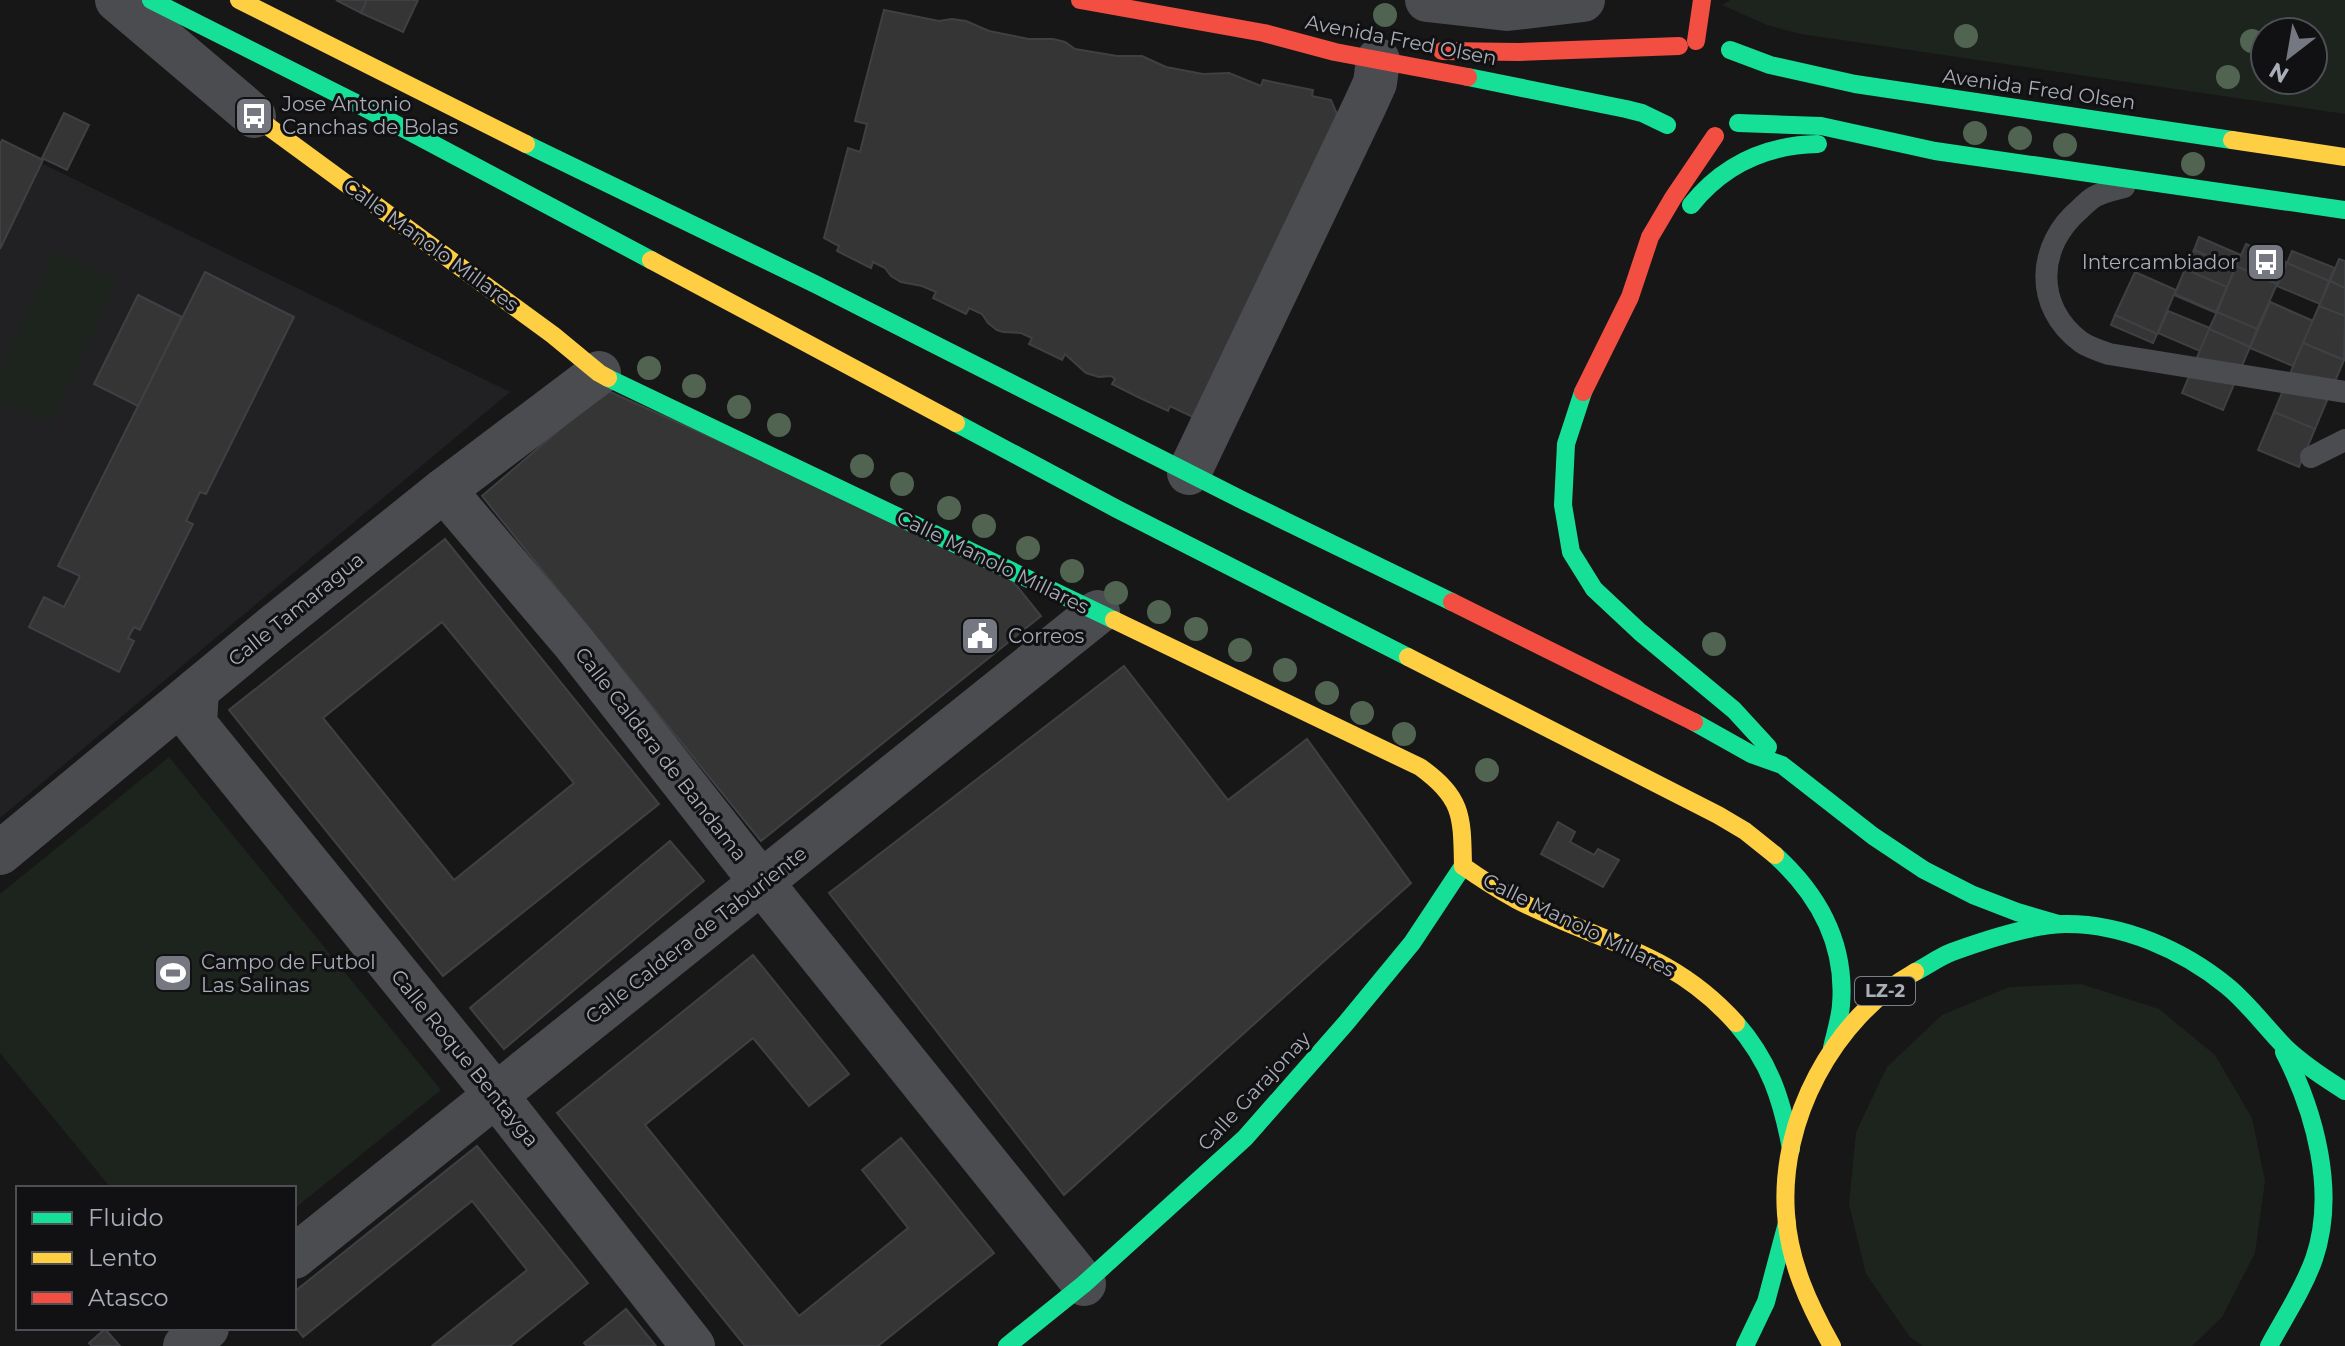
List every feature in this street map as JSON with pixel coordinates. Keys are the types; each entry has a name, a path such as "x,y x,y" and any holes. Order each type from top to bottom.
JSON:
{"main road":[{"path":"151,0 352,101 1117,509 1751,834 1802,881 1820,905 1832,932 1839,956 1841,987 1841,1008 1832,1048"},
{"path":"239,0 461,113 815,284 1189,473 1670,708 1751,754 1782,765"},
{"name":"Avenida Fred Olsen","path":"1080,0 1264,33 1335,52 1507,52 1712,42 1770,65 1855,84 2345,157"},
{"path":"1661,62 1666,55 1687,43 1702,0"},
{"name":"Avenida Fred Olsen","path":"1264,33 1338,38 1401,52 1642,113 1679,132"},
{"path":"1730,50 1744,65 1746,74"},
{"path":"1653,97 1657,111 1679,132 1698,138 1727,131 1738,123 1748,104"},
{"name":"Calle Manolo Millares","path":"254,116 553,335 599,373 1420,767 1445,785 1455,804 1462,827 1463,866 1516,899 1655,959 1688,978 1717,1001 1754,1044 1767,1068 1783,1108 1791,1149"},
{"path":"1738,123 1821,126 1935,151 2345,210"},
{"path":"1630,297 1650,237 1715,136"},
{"path":"1935,151 1798,143 1765,151 1733,165 1715,178 1698,195 1630,297 1584,389 1566,444 1563,505 1571,552 1594,589 1734,710 1759,734 1782,765 1873,836 1924,870 1973,895 2058,924"},
{"name":"Calle Garajonay","path":"1007,1346 1084,1284 1245,1138 1412,943 1463,866"},
{"name":"LZ-2","path":"1832,1346 1811,1311 1796,1268 1787,1223 1791,1149 1800,1113 1832,1048 1855,1019 1882,992 1946,953 1980,941 2058,924 2104,929 2149,941 2191,961 2229,988 2295,1056 2345,1091"},
{"name":"LZ-2","path":"2261,1021 2294,1070 2311,1111 2321,1153 2323,1197 2314,1260 2269,1346"},
{"path":"1745,1346 1756,1331 1764,1309 1787,1223"},
{"name":"LZ-2","path":"2314,1260 2338,1235"}],"street":[{"name":"Calle Manolo Millares","path":"117,0 254,116"},
{"path":"1427,0 1507,9 1583,0"},
{"path":"1189,473 1375,83 1401,52"},
{"name":"Calle Tamaragua","path":"0,853 444,490 599,373"},
{"name":"Calle Caldera de Bandama","path":"444,490 573,642 1084,1284"},
{"name":"Calle Caldera de Taburiente","path":"296,1255 1098,612"},
{"name":"Calle Roque Bentayga","path":"197,690 195,724 495,1094 693,1346"}],"lane":[{"path":"2144,180 2094,197 2065,222 2052,245 2046,266 2048,294 2058,317 2073,334 2081,342 2109,354 2345,392"},
{"path":"2311,457 2345,440"}],"shaded area":[{"path":"1731,0 2345,0 2345,114 1801,34 1767,25 1722,5"},
{"path":"0,143 510,392 0,818"},
{"path":"55,251 117,280 51,423 0,400 0,371"},
{"name":"Campo de Futbol Las Salinas","path":"169,757 441,1090 296,1207 296,1186 109,1186 0,1053 0,894"},
{"path":"2081,984 2159,1009 2215,1055 2252,1118 2265,1181 2255,1253 2222,1317 2192,1346 1923,1346 1910,1337 1866,1274 1849,1204 1856,1132 1887,1067 1942,1015 2009,987"}],"building":[{"path":"336,0 367,0 361,13"},
{"path":"367,0 418,0 403,32 361,13"},
{"path":"884,10 939,21 966,21 989,31 1065,42 1075,49 1117,56 1142,56 1166,67 1203,74 1229,73 1261,86 1263,80 1313,90 1312,96 1331,100 1340,121 1199,420 1170,406 1168,411 1112,384 1115,379 1111,376 1099,377 1086,373 1065,354 1062,360 1029,344 1032,338 1021,333 997,330 982,314 969,308 966,314 933,298 936,292 901,282 873,262 871,268 837,251 839,246 824,238 848,148 860,152 867,124 855,121"},
{"path":"64,113 89,125 67,170 42,158"},
{"path":"2,140 43,160 0,249 0,144"},
{"path":"2199,237 2241,255 2235,268 2194,250"},
{"path":"2246,244 2286,262 2277,284 2236,266"},
{"path":"2194,250 2235,268 2216,313 2174,295"},
{"path":"2292,251 2335,268 2329,281 2287,263"},
{"path":"2339,259 2345,261 2345,288 2330,281"},
{"path":"2287,263 2329,281 2320,304 2277,286"},
{"path":"2236,266 2277,284 2257,329 2217,312"},
{"path":"2185,269 2227,287 2216,312 2175,294"},
{"path":"205,272 294,317 206,494 200,492 186,521 193,524 140,630 134,627 128,638 134,641 119,672 29,627 44,597 64,607 80,576 58,566"},
{"path":"2135,272 2176,290 2157,334 2115,315"},
{"path":"2330,281 2345,288 2345,316 2319,306"},
{"path":"138,295 182,317 138,406 94,384"},
{"path":"2270,302 2313,321 2302,346 2259,327"},
{"path":"2270,302 2313,321 2293,366 2250,348"},
{"path":"2319,306 2345,316 2344,360 2303,343"},
{"path":"2168,311 2210,328 2200,351 2158,333"},
{"path":"2217,312 2257,329 2250,347 2209,329"},
{"path":"2115,315 2157,334 2153,343 2111,325"},
{"path":"2209,329 2250,347 2223,410 2182,393"},
{"path":"2303,343 2344,360 2315,429 2274,412"},
{"path":"606,390 1004,570 1041,616 761,841 482,496"},
{"path":"2274,412 2315,429 2299,467 2258,450"},
{"path":"445,539 659,804 443,976 229,710","holes":["442,622 574,783 454,880 323,718"]},
{"path":"1124,666 1228,800 1307,739 1411,883 1064,1195 829,893"},
{"path":"1558,822 1575,832 1570,842 1594,855 1598,849 1619,860 1603,887 1541,854"},
{"path":"670,841 704,881 504,1049 470,1008"},
{"path":"753,955 849,1074 809,1106 753,1038 645,1125 799,1316 908,1228 862,1170 901,1138 994,1253 878,1346 745,1346 557,1113"},
{"path":"477,1146 588,1283 510,1346 432,1346 527,1270 472,1201 303,1337 296,1328 296,1290"},
{"path":"626,1309 656,1346 587,1346 584,1343"},
{"path":"106,1330 120,1346 92,1346 89,1343"}],"traffic: fast":[{"path":"151,0 352,101 651,260"},
{"path":"1730,50 1770,65 1855,84 2232,140"},
{"path":"1468,77 1626,109 1667,125"},
{"path":"1738,123 1821,126 1935,151 2345,210"},
{"path":"526,144 815,284 1244,501 1452,602"},
{"path":"1691,205 1717,178 1747,160 1781,148 1818,144"},
{"path":"608,378 1114,620"},
{"path":"1583,392 1566,444 1563,505 1571,552 1594,589 1640,632 1734,710 1768,747"},
{"path":"956,423 1408,657"},
{"path":"1694,722 1751,754 1782,765 1873,836 1924,870 1973,895 2058,924"},
{"path":"1775,855 1817,904 1834,941 1841,983 1840,1010 1832,1048"},
{"path":"1007,1346 1084,1284 1245,1138 1412,943 1463,866"},
{"path":"1915,972 1952,952 2037,927 2064,924 2108,928 2151,941 2210,973 2243,1000 2293,1054 2345,1091"},
{"path":"1736,1023 1758,1052 1773,1082 1791,1149"},
{"path":"2269,1346 2310,1270 2321,1233 2323,1207 2323,1180 2313,1126 2284,1052"},
{"path":"1745,1346 1766,1302 1787,1223"}],"traffic: slow":[{"path":"239,0 526,144"},
{"path":"254,116 608,378"},
{"path":"2232,140 2345,157"},
{"path":"651,260 956,423"},
{"path":"1114,620 1420,767 1445,789 1457,809 1463,866"},
{"path":"1408,657 1718,815 1745,831 1775,855"},
{"path":"1463,866 1545,914 1659,963 1711,998 1736,1023"},
{"path":"1832,1346 1808,1299 1791,1249 1786,1214 1786,1179 1792,1143 1817,1075 1836,1044 1859,1016 1915,972"}],"traffic: jam":[{"path":"1080,0 1264,33 1335,52 1468,77"},
{"path":"1696,41 1702,0"},
{"path":"1442,51 1519,52 1679,46"},
{"path":"1583,392 1630,297 1650,237 1715,136"},
{"path":"1452,602 1694,722"}],"place":[{"name":"Jose Antonio Canchas de Bolas","path":"254,116"},
{"name":"Intercambiador","path":"2266,262"},
{"name":"Correos","path":"980,636"},
{"name":"Campo de Futbol Las Salinas","path":"173,973"}]}
